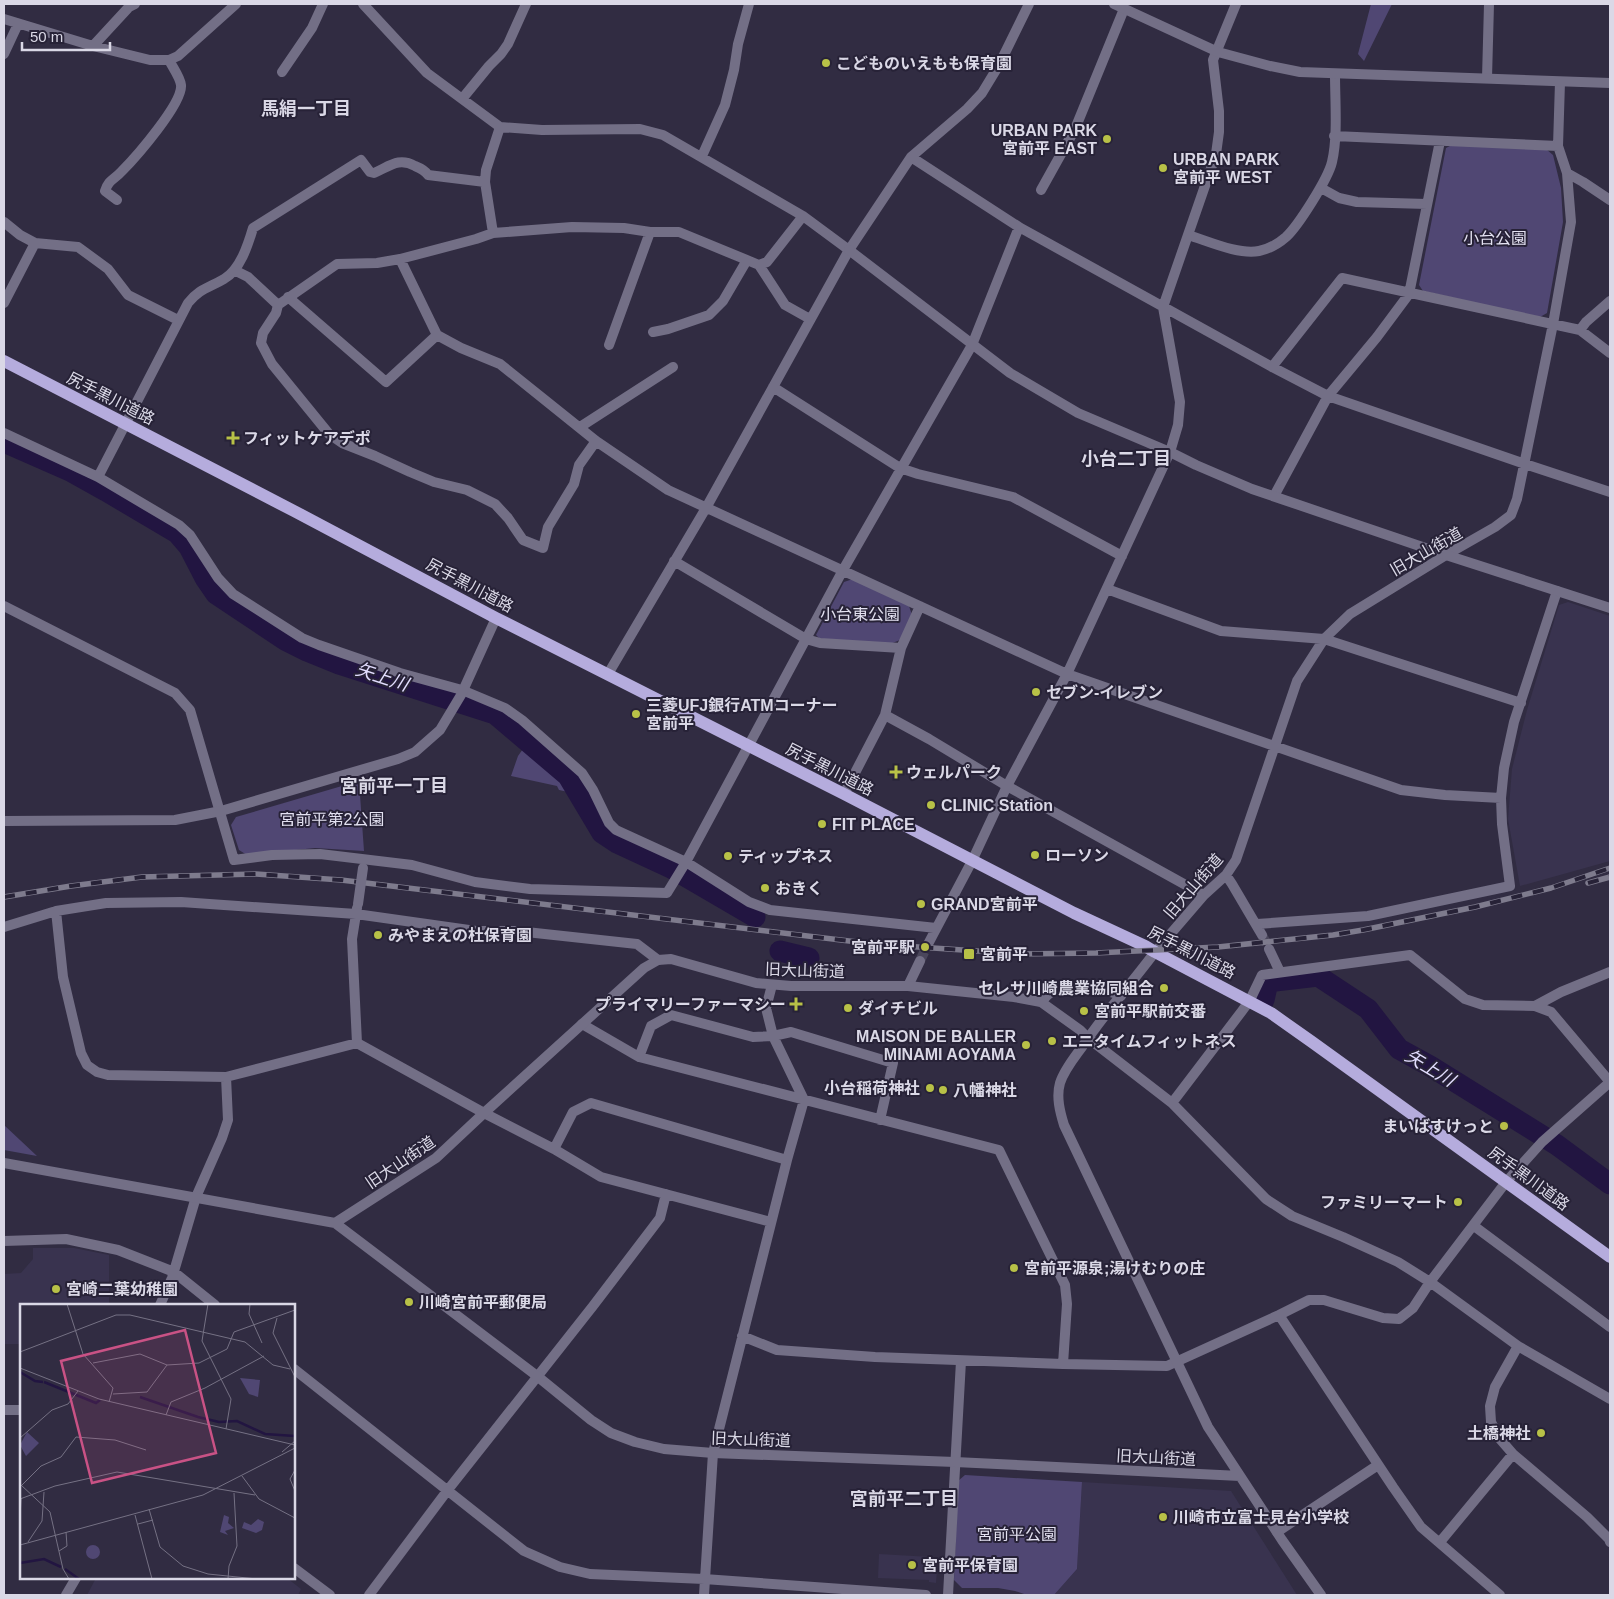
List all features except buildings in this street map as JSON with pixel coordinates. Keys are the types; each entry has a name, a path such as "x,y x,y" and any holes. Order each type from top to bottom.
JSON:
{"main road":[{"name":"尻手黒川道路","path":"4,361 496,618 1074,913 1145,946 1250,1000 1272,1013 1610,1257"}],"street":[{"path":"93,46 135,4"},
{"path":"4,19 93,46 150,60 169,60 178,56 236,4"},
{"path":"282,72 312,28 323,4"},
{"path":"363,4 427,73 500,127 542,130 640,129 663,135 803,216 972,345 1010,372 1078,413 1170,452 1196,466 1274,496 1446,555 1610,608"},
{"path":"462,99 501,54 517,26 526,4"},
{"path":"702,156 725,105 749,4"},
{"path":"608,674 706,508 849,250 911,157 967,109 982,92 999,66 1029,4"},
{"path":"1114,4 1217,51 1290,70 1335,74 1610,83"},
{"path":"927,946 972,861 1007,786 1067,674 1170,452 1178,425 1180,402 1164,307 1216,154 1219,111 1213,60 1236,4"},
{"path":"1488,78 1489,4"},
{"path":"1041,190 1075,129 1124,8"},
{"path":"4,54 18,24"},
{"path":"117,200 105,191 107,182 120,173 152,137 180,95 181,84 169,60"},
{"path":"1188,235 1239,251 1257,252 1272,247 1286,237 1321,188 1333,160 1335,74"},
{"path":"1334,136 1558,146 1560,82"},
{"path":"493,233 485,182 486,170 500,127"},
{"path":"1274,496 1328,396 1377,337 1409,294 1440,141"},
{"name":"旧大山街道","path":"335,1223 436,1158 644,968 658,960 671,959 756,983 791,986 908,986 988,993 1040,1002 1080,1030 1088,1038 1155,952 1204,895 1226,875 1236,860 1273,745 1297,681 1324,639 1350,614 1446,555 1480,537 1511,515 1517,499 1525,464 1571,222 1568,174 1558,146"},
{"path":"911,157 1019,227 1328,396 1610,492"},
{"path":"98,477 188,303 196,293 225,278 234,270 248,244 253,228 361,160 370,172 374,173 401,161 407,161 428,174 485,182"},
{"path":"1568,174 1610,200"},
{"path":"1321,188 1339,198 1357,202 1428,204"},
{"path":"759,265 767,262 803,216"},
{"path":"4,222 34,243 78,247 108,269 128,296 178,320"},
{"path":"596,441 579,465 574,484 548,527 543,548 523,540 508,518 495,504 467,490 434,482 410,472 342,443 329,434 272,364 261,343 263,333 276,313 278,305 337,264 377,263 400,259 493,233 572,227 679,232 759,265 785,305 810,319"},
{"path":"4,606 175,692 190,710 234,860 272,855 320,854 364,864 412,865 475,882 530,889 667,893 684,866 843,570 972,345 1019,227"},
{"path":"609,345 650,232"},
{"path":"4,303 34,243"},
{"path":"400,259 437,335 461,348 500,364 596,441 668,490 1067,674 1401,790 1444,795 1501,798"},
{"path":"652,332 668,329 709,315 723,302 747,260"},
{"path":"234,270 248,277 278,305"},
{"path":"1272,367 1342,278 1580,330 1610,353"},
{"path":"288,297 386,382 437,335"},
{"path":"1580,330 1586,322 1610,301"},
{"path":"580,427 673,367"},
{"path":"773,387 900,468 1013,497 1122,556"},
{"path":"4,433 98,477 179,525 190,535 218,578 233,594 302,638 319,646 505,708 522,720 582,773 593,790 609,823 616,830 749,902 770,910 936,928"},
{"path":"674,561 806,639 820,643 901,648"},
{"path":"1107,589 1221,631 1324,639 1521,703"},
{"path":"1257,924 1368,916 1510,886 1502,824 1501,798 1504,768 1514,722 1558,592"},
{"path":"844,794 885,716 901,648 920,606"},
{"path":"4,821 175,820 221,811 398,759 415,752 440,730 454,707 496,618"},
{"path":"885,716 1204,895"},
{"path":"357,1043 352,939 364,864"},
{"path":"1226,875 1262,935"},
{"path":"4,926 56,911 106,903 181,902 357,909 476,931 517,931 638,944 658,960"},
{"path":"56,911 63,977 81,1052 87,1065 96,1072 108,1075 226,1077 357,1043 554,1149 601,1177 771,1222"},
{"path":"1269,949 1280,972"},
{"path":"742,1336 776,1350 961,1361 1167,1366 1279,1316 1309,1300 1324,1300 1382,1318 1399,1319 1413,1308 1430,1282 1506,1182 1542,1142 1610,1082 1551,1012 1535,1006 1483,1005 1465,998 1410,955 1262,975 1250,1000 1172,1103"},
{"path":"908,986 920,961"},
{"path":"1535,1006 1562,992 1610,972"},
{"path":"704,1595 713,1453 771,1222 804,1100 772,1036 766,1008 772,984"},
{"path":"1040,1002 1050,992 1059,988 1090,988 1112,992 1121,996"},
{"path":"639,1057 652,1026 671,1015 753,1037 791,1032 893,1063 880,1120"},
{"path":"582,1024 639,1057 999,1150 1065,1285 1067,1304 1063,1364"},
{"path":"1321,1595 1208,1427 1064,1125 1058,1097 1060,1083 1070,1064 1088,1038 1172,1103 1266,1199 1292,1216 1398,1262 1430,1282 1518,1346 1610,1399"},
{"path":"160,1304 174,1272 196,1197 228,1120 226,1077"},
{"path":"554,1149 572,1112 591,1103 787,1160"},
{"name":"旧大山街道","path":"4,1162 335,1223 537,1376 591,1420 611,1433 636,1442 664,1449 713,1453 955,1462 1240,1476"},
{"path":"369,1595 447,1491 660,1218 666,1194"},
{"path":"1474,1226 1610,1327"},
{"path":"4,1241 66,1239 118,1250 174,1272 214,1304"},
{"path":"1279,1316 1378,1465 1422,1527 1500,1595"},
{"path":"1518,1346 1495,1387 1490,1406 1491,1422 1500,1439 1513,1454 1587,1517 1610,1542"},
{"path":"948,1595 961,1361"},
{"path":"295,1370 524,1551 560,1567 590,1574 926,1595"},
{"path":"4,1410 20,1410"},
{"path":"1440,1542 1513,1454"},
{"path":"1277,1532 1378,1465"},
{"path":"295,1569 330,1595"},
{"path":"66,1595 75,1579"}],"shaded area":[{"path":"1568,602 1610,616 1610,861 1520,886 1508,819 1512,769 1527,710 1559,605"},
{"name":"宮崎二葉幼稚園","path":"33,1248 74,1248 109,1255 109,1304 20,1304 20,1344 4,1344 4,1274 21,1273 33,1259"},
{"name":"川崎市立富士見台小学校","path":"1082,1482 1231,1491 1297,1595 1054,1595 1077,1569"},
{"path":"879,1554 931,1557 930,1569 937,1570 936,1583 929,1582 929,1580 878,1578"},
{"path":"92,1579 288,1579 301,1589 298,1595 87,1595 95,1580"}],"green space":[{"path":"1371,4 1392,4 1364,61 1358,54"},
{"name":"小台公園","path":"1452,145 1546,149 1553,155 1561,188 1563,222 1547,313 1540,317 1423,291 1419,285 1446,148"},
{"name":"小台東公園","path":"853,579 909,606 912,615 900,640 890,644 821,640 816,635 844,582"},
{"path":"525,746 566,778 573,793 559,790 557,786 511,776 518,756"},
{"name":"宮前平第2公園","path":"359,781 364,851 315,848 247,855 239,850 231,825 236,817"},
{"path":"4,1125 37,1156 4,1150"},
{"name":"宮前平公園","path":"965,1475 1082,1482 1077,1569 1054,1595 1027,1595 998,1588 962,1588 954,1580 958,1481"}],"waterway":[{"name":"矢上川","path":"4,442 72,472 177,533 189,547 205,578 216,594 285,640 339,664 495,714 568,776 602,833 617,843 671,868 755,917"},
{"name":"矢上川","path":"780,951 809,958"},
{"name":"矢上川","path":"1264,1000 1268,982 1318,976 1368,1009 1399,1049 1430,1066 1557,1145 1610,1184"}],"tunnel":[{"path":"1262,935 1269,949"},
{"path":"920,961 927,946"}],"railway":[{"path":"4,897 142,877 256,874 341,880 874,944 1020,954 1096,953 1218,947 1333,935 1475,907 1551,888 1610,868"},
{"path":"1588,883 1610,877"}],"place":[{"name":"こどものいえもも保育園","path":"826,63"},
{"name":"URBAN PARK 宮前平 EAST","path":"1107,139"},
{"name":"URBAN PARK 宮前平 WEST","path":"1163,168"},
{"name":"フィットケアデポ","path":"233,438"},
{"name":"セブン-イレブン","path":"1036,692"},
{"name":"三菱UFJ銀行ATMコーナー 宮前平","path":"636,714"},
{"name":"ウェルパーク","path":"896,772"},
{"name":"CLINIC Station","path":"931,805"},
{"name":"FIT PLACE","path":"822,824"},
{"name":"ローソン","path":"1035,855"},
{"name":"ティップネス","path":"728,856"},
{"name":"おきく","path":"765,888"},
{"name":"GRAND宮前平","path":"921,904"},
{"name":"みやまえの杜保育園","path":"378,935"},
{"name":"宮前平駅","path":"925,947"},
{"name":"宮前平","path":"969,954"},
{"name":"セレサ川崎農業協同組合","path":"1164,988"},
{"name":"プライマリーファーマシー","path":"796,1004"},
{"name":"ダイチビル","path":"848,1008"},
{"name":"宮前平駅前交番","path":"1084,1011"},
{"name":"エニタイムフィットネス","path":"1052,1041"},
{"name":"MAISON DE BALLER MINAMI AOYAMA","path":"1026,1045"},
{"name":"小台稲荷神社","path":"930,1088"},
{"name":"八幡神社","path":"943,1090"},
{"name":"まいばすけっと","path":"1504,1126"},
{"name":"ファミリーマート","path":"1458,1202"},
{"name":"宮前平源泉;湯けむりの庄","path":"1014,1268"},
{"name":"宮崎二葉幼稚園","path":"56,1289"},
{"name":"川崎宮前平郵便局","path":"409,1302"},
{"name":"土橋神社","path":"1541,1433"},
{"name":"川崎市立富士見台小学校","path":"1163,1517"},
{"name":"宮前平保育園","path":"912,1565"}],"district":[{"name":"馬絹一丁目","path":"306,109"},
{"name":"小台二丁目","path":"1126,459"},
{"name":"宮前平一丁目","path":"394,786"},
{"name":"宮前平二丁目","path":"904,1499"}]}
